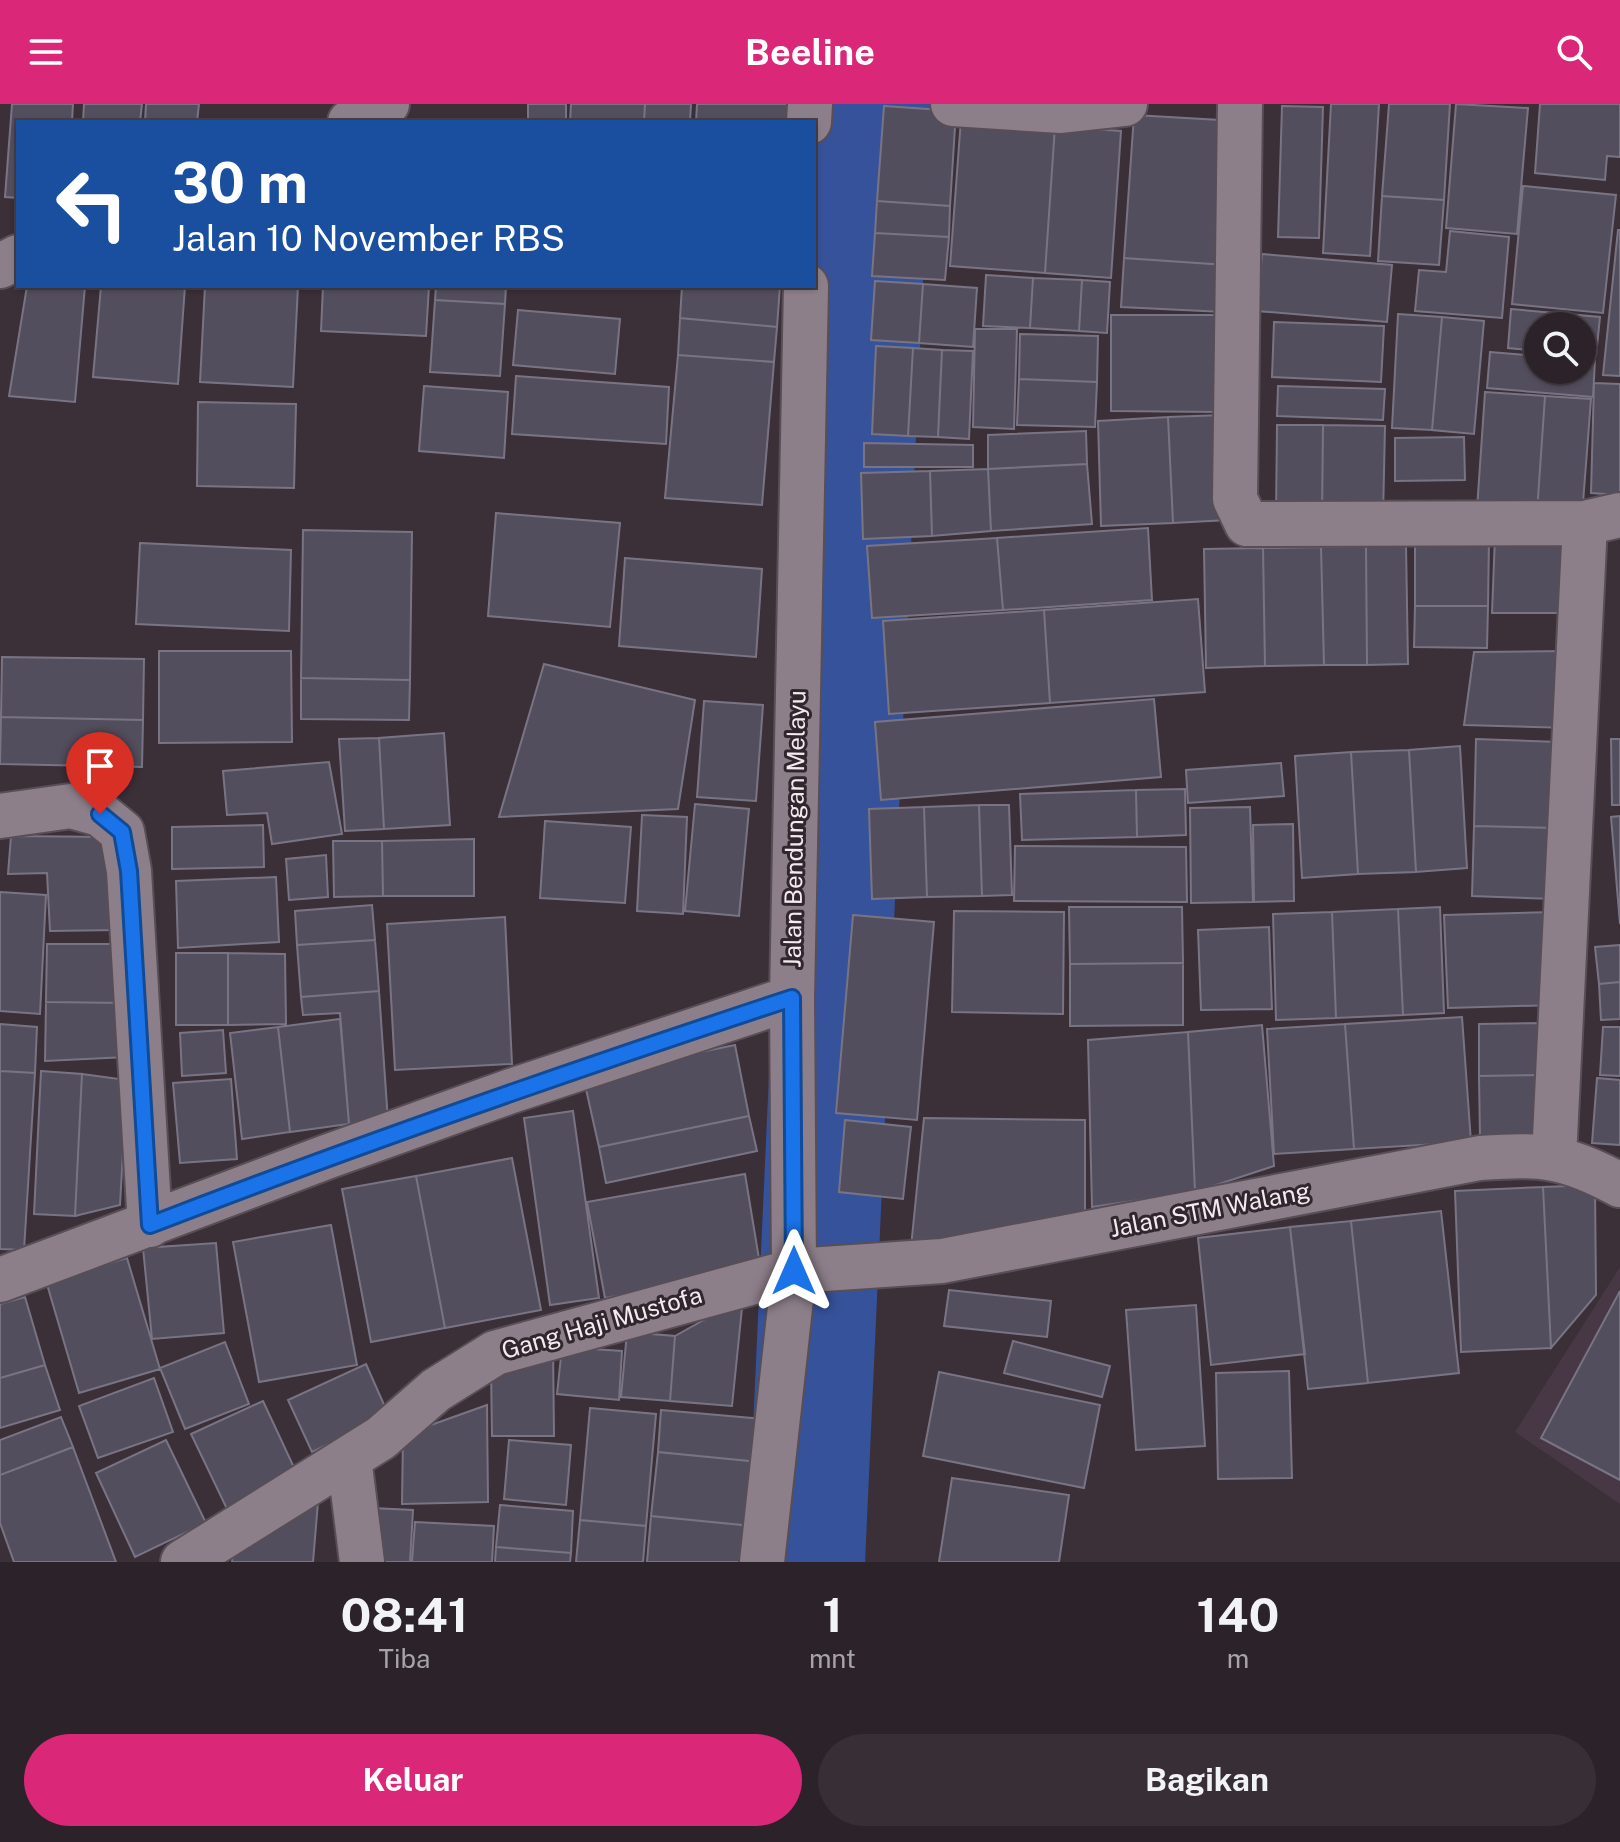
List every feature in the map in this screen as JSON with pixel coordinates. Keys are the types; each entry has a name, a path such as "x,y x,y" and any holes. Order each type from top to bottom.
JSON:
{"street":[{"path":"354,120 387,104"},
{"path":"953,104 1061,111 1125,104"},
{"path":"1240,104 1235,499 1247,524 1602,519 1554,1158"},
{"name":"Jalan Bendungan Melayu","path":"762,1562 806,1270 792,998 806,288"},
{"path":"0,816 71,806 100,814 122,832 129,871 150,1225"},
{"path":"0,1280 511,1091 792,998"},
{"name":"Jalan STM Walang","path":"806,1270 942,1261 1480,1158 1534,1154 1583,1165 1620,1185"},
{"name":"Gang Haji Mustofa","path":"183,1562 381,1438 436,1390 495,1353 806,1270"},
{"path":"349,1458 362,1562"}],"shaded area":[{"path":"1620,1267 1620,1504 1515,1432"}],"building":[{"path":"12,104 73,104 72,120 16,120 16,198 5,197"},
{"path":"84,104 142,104 140,120 83,120"},
{"path":"146,104 199,104 197,120 145,120"},
{"path":"528,104 566,104 566,120 528,120"},
{"path":"571,104 645,104 644,120 570,120"},
{"path":"645,104 691,104 690,120 644,120"},
{"path":"697,104 795,104 793,120 696,120"},
{"path":"1331,104 1379,104 1370,256 1323,253"},
{"path":"1389,104 1450,104 1444,200 1382,196"},
{"path":"1456,104 1528,108 1517,234 1446,228"},
{"path":"1540,104 1620,104 1620,157 1607,156 1605,180 1535,173"},
{"path":"884,106 956,111 950,206 877,201"},
{"path":"1282,106 1323,107 1319,238 1278,237"},
{"path":"1134,115 1237,121 1226,265 1124,258"},
{"path":"961,119 1055,126 1045,273 950,266"},
{"path":"1055,126 1121,131 1111,278 1045,273"},
{"path":"1523,186 1616,195 1603,313 1512,304"},
{"path":"1382,196 1444,200 1439,265 1378,261"},
{"path":"877,201 950,206 949,237 875,233"},
{"path":"1620,230 1620,376 1603,375"},
{"path":"1450,231 1509,237 1502,318 1415,311 1419,270 1446,272"},
{"path":"875,233 949,237 945,280 872,276"},
{"path":"1262,254 1392,265 1387,322 1257,311"},
{"path":"1124,258 1226,265 1223,312 1121,307"},
{"path":"986,275 1033,278 1030,328 983,326"},
{"path":"1033,278 1082,280 1079,331 1030,328"},
{"path":"1082,280 1110,282 1107,333 1079,331"},
{"path":"875,281 923,284 919,343 871,340"},
{"path":"923,284 977,288 973,347 919,343"},
{"path":"27,288 85,288 75,402 9,396"},
{"path":"101,288 185,288 178,384 93,377"},
{"path":"205,288 298,288 293,387 200,382"},
{"path":"323,288 429,288 426,336 321,331"},
{"path":"436,288 506,288 505,304 435,300"},
{"path":"682,288 780,288 777,327 680,318"},
{"path":"435,300 505,304 500,376 430,372"},
{"path":"1511,309 1544,312 1524,312 1524,350 1508,348"},
{"path":"518,310 620,319 615,374 513,365"},
{"path":"1398,314 1442,317 1432,430 1392,428"},
{"path":"1111,315 1217,315 1217,412 1111,411"},
{"path":"1442,317 1484,321 1474,434 1432,430"},
{"path":"1596,317 1600,317 1596,356"},
{"path":"680,318 777,327 774,362 678,355"},
{"path":"1274,322 1384,326 1381,382 1272,377"},
{"path":"975,329 1017,329 1014,429 973,427"},
{"path":"1020,334 1098,336 1097,382 1019,379"},
{"path":"876,346 913,348 908,436 872,434"},
{"path":"913,348 942,350 938,437 908,436"},
{"path":"942,350 973,351 969,439 938,437"},
{"path":"1490,352 1524,355 1524,384 1594,384 1593,397 1487,388"},
{"path":"678,355 774,362 762,505 665,498"},
{"path":"516,376 669,387 666,444 512,434"},
{"path":"1019,379 1097,382 1095,427 1017,425"},
{"path":"1594,384 1620,384 1620,495 1591,493"},
{"path":"424,386 508,392 504,458 419,451"},
{"path":"1278,386 1385,389 1383,420 1277,416"},
{"path":"1485,392 1545,396 1537,513 1477,509"},
{"path":"1545,396 1591,399 1582,516 1537,513"},
{"path":"198,402 296,404 294,488 197,486"},
{"path":"1223,415 1228,520 1173,523 1168,417"},
{"path":"1168,417 1173,523 1101,526 1098,421"},
{"path":"1277,425 1323,425 1322,516 1276,516"},
{"path":"1323,425 1385,426 1383,518 1322,516"},
{"path":"1086,431 1087,464 988,469 988,435"},
{"path":"1464,437 1465,480 1395,481 1395,438"},
{"path":"864,443 973,445 973,467 864,467"},
{"path":"1087,464 1092,524 991,531 988,469"},
{"path":"988,469 991,531 932,536 930,471"},
{"path":"930,471 932,536 863,539 861,473"},
{"path":"496,513 620,523 610,627 488,616"},
{"path":"1148,528 1152,600 1003,610 997,538"},
{"path":"303,530 412,532 410,680 301,678"},
{"path":"1578,535 1577,613 1492,613 1495,536"},
{"path":"997,538 1003,610 872,618 867,546"},
{"path":"1415,539 1489,539 1488,606 1415,606"},
{"path":"140,543 291,550 289,631 136,624"},
{"path":"1406,545 1408,664 1367,665 1366,546"},
{"path":"1366,546 1367,665 1324,665 1321,547"},
{"path":"1321,547 1324,665 1265,666 1263,548"},
{"path":"1263,548 1265,666 1206,668 1204,549"},
{"path":"625,558 762,569 756,657 619,646"},
{"path":"1198,599 1205,692 1050,703 1044,610"},
{"path":"1415,606 1488,606 1487,648 1414,647"},
{"path":"1044,610 1050,703 889,714 883,621"},
{"path":"159,651 291,651 292,742 159,743"},
{"path":"1569,651 1571,728 1464,725 1474,652"},
{"path":"2,657 144,659 143,720 1,717"},
{"path":"544,664 695,700 678,809 499,817"},
{"path":"301,678 410,680 409,720 301,719"},
{"path":"1154,699 1161,777 881,800 875,722"},
{"path":"704,701 763,705 756,801 697,797"},
{"path":"1,717 143,720 142,767 0,764"},
{"path":"444,733 450,825 384,829 379,738"},
{"path":"379,738 384,829 345,831 339,739"},
{"path":"1476,739 1559,742 1557,828 1474,826"},
{"path":"1611,739 1620,739 1620,805 1612,805"},
{"path":"1460,746 1467,868 1416,872 1409,750"},
{"path":"1409,750 1416,872 1358,874 1351,752"},
{"path":"1351,752 1358,874 1302,878 1295,756"},
{"path":"329,762 342,834 272,844 267,813 227,815 223,771"},
{"path":"1281,763 1284,796 1188,803 1186,770"},
{"path":"1185,789 1186,835 1137,837 1136,790"},
{"path":"1136,790 1137,837 1022,840 1020,794"},
{"path":"695,804 749,809 739,916 685,911"},
{"path":"979,805 1009,805 1012,895 982,896"},
{"path":"979,805 982,896 927,897 924,807"},
{"path":"924,807 927,897 872,899 869,809"},
{"path":"1250,807 1253,902 1191,903 1190,808"},
{"path":"642,815 687,817 683,914 637,911"},
{"path":"1620,816 1620,924 1611,817"},
{"path":"545,821 631,827 625,903 540,898"},
{"path":"1293,824 1294,901 1254,902 1253,825"},
{"path":"263,825 264,867 172,869 172,827"},
{"path":"1474,826 1557,828 1555,899 1472,896"},
{"path":"11,836 115,837 118,930 50,931 47,873 8,874"},
{"path":"474,839 474,896 383,896 382,841"},
{"path":"333,841 382,841 383,896 334,897"},
{"path":"1015,846 1186,847 1187,902 1014,901"},
{"path":"326,855 328,897 289,900 286,859"},
{"path":"276,877 279,942 178,948 176,881"},
{"path":"0,892 46,895 40,1014 0,1011"},
{"path":"372,905 375,940 297,945 295,911"},
{"path":"1069,907 1182,907 1183,963 1070,964"},
{"path":"1440,907 1444,1013 1403,1015 1398,909"},
{"path":"1398,909 1403,1015 1336,1018 1332,912"},
{"path":"954,911 1064,912 1063,1014 952,1012"},
{"path":"1332,912 1336,1018 1276,1020 1273,914"},
{"path":"1553,912 1556,1005 1448,1008 1444,915"},
{"path":"853,915 934,922 917,1120 836,1113"},
{"path":"505,917 512,1064 395,1070 387,924"},
{"path":"1269,927 1272,1009 1201,1010 1198,930"},
{"path":"375,940 379,991 301,997 297,945"},
{"path":"47,944 122,944 125,1003 46,1002"},
{"path":"1620,945 1620,982 1599,984 1595,947"},
{"path":"176,953 228,953 228,1025 176,1025"},
{"path":"228,953 285,954 286,1024 228,1025"},
{"path":"1183,963 1183,1025 1070,1026 1070,964"},
{"path":"1620,982 1620,1019 1601,1020 1599,984"},
{"path":"379,991 388,1121 349,1124 340,1013 303,1015 301,997"},
{"path":"46,1002 125,1003 127,1057 45,1061"},
{"path":"1462,1017 1471,1142 1354,1149 1345,1024"},
{"path":"340,1019 349,1124 290,1132 278,1027"},
{"path":"1543,1023 1544,1075 1479,1076 1479,1024"},
{"path":"0,1024 37,1027 35,1073 0,1071"},
{"path":"1345,1024 1354,1149 1274,1154 1267,1029"},
{"path":"1262,1025 1274,1166 1195,1192 1188,1032"},
{"path":"278,1027 290,1132 242,1139 230,1033"},
{"path":"1603,1027 1620,1027 1620,1076 1600,1075"},
{"path":"223,1030 226,1073 182,1076 180,1033"},
{"path":"1188,1032 1195,1192 1092,1207 1088,1040"},
{"path":"735,1045 749,1116 599,1147 583,1076"},
{"path":"0,1071 35,1073 24,1250 0,1249"},
{"path":"41,1071 82,1074 75,1216 34,1214"},
{"path":"82,1074 127,1080 120,1205 75,1216"},
{"path":"1544,1075 1545,1137 1480,1138 1479,1076"},
{"path":"1597,1078 1620,1080 1620,1145 1592,1143"},
{"path":"231,1079 237,1159 180,1163 173,1083"},
{"path":"573,1111 599,1298 550,1305 524,1118"},
{"path":"749,1116 757,1151 606,1183 599,1147"},
{"path":"924,1118 1085,1120 1085,1223 911,1247"},
{"path":"845,1120 911,1127 903,1199 839,1192"},
{"path":"512,1158 541,1310 445,1328 416,1176"},
{"path":"745,1174 761,1271 605,1298 587,1202"},
{"path":"416,1176 445,1328 371,1342 342,1189"},
{"path":"1595,1185 1596,1295 1551,1348 1543,1187"},
{"path":"1543,1187 1551,1348 1461,1352 1455,1191"},
{"path":"1441,1211 1459,1373 1368,1383 1351,1221"},
{"path":"1351,1221 1368,1383 1308,1389 1290,1227"},
{"path":"331,1225 357,1365 259,1382 233,1242"},
{"path":"1290,1227 1305,1354 1211,1365 1198,1238"},
{"path":"216,1243 224,1333 152,1339 143,1248"},
{"path":"127,1258 160,1369 79,1393 46,1281"},
{"path":"949,1290 1051,1301 1047,1337 944,1326"},
{"path":"1620,1291 1620,1480 1541,1438"},
{"path":"25,1297 45,1365 0,1378 0,1304"},
{"path":"743,1298 732,1406 670,1401 675,1336"},
{"path":"1196,1305 1205,1446 1136,1450 1126,1310"},
{"path":"627,1332 675,1336 670,1401 621,1397"},
{"path":"1013,1341 1110,1366 1102,1397 1004,1373"},
{"path":"225,1342 249,1404 185,1429 160,1368"},
{"path":"553,1346 554,1436 492,1436 491,1369"},
{"path":"562,1347 622,1351 619,1400 557,1394"},
{"path":"366,1364 389,1416 312,1452 288,1400"},
{"path":"45,1365 60,1410 0,1428 0,1378"},
{"path":"1289,1371 1292,1478 1218,1479 1216,1373"},
{"path":"939,1372 1100,1405 1084,1488 923,1456"},
{"path":"154,1378 173,1432 98,1458 79,1406"},
{"path":"263,1401 298,1476 227,1509 191,1434"},
{"path":"487,1405 488,1502 402,1504 403,1435"},
{"path":"590,1408 656,1414 646,1526 580,1520"},
{"path":"661,1410 763,1419 759,1462 658,1452"},
{"path":"61,1417 73,1447 0,1475 0,1440"},
{"path":"166,1440 206,1523 135,1557 96,1473"},
{"path":"509,1440 571,1445 566,1505 504,1499"},
{"path":"73,1447 116,1562 14,1562 0,1523 0,1475"},
{"path":"658,1452 759,1462 752,1526 651,1516"},
{"path":"952,1478 1069,1495 1059,1562 939,1562"},
{"path":"318,1502 313,1562 232,1562 234,1545"},
{"path":"500,1505 573,1511 571,1553 496,1547"},
{"path":"372,1508 413,1510 410,1562 369,1562"},
{"path":"651,1516 752,1526 749,1562 647,1562"},
{"path":"580,1520 646,1526 643,1562 576,1562"},
{"path":"415,1522 494,1526 492,1562 412,1562"},
{"path":"496,1547 571,1553 570,1562 495,1562"}],"waterway":[{"path":"806,1562 872,104"}],"route":[{"path":"100,814 122,832 129,871 150,1225 511,1091 792,998 794,1271"}]}
